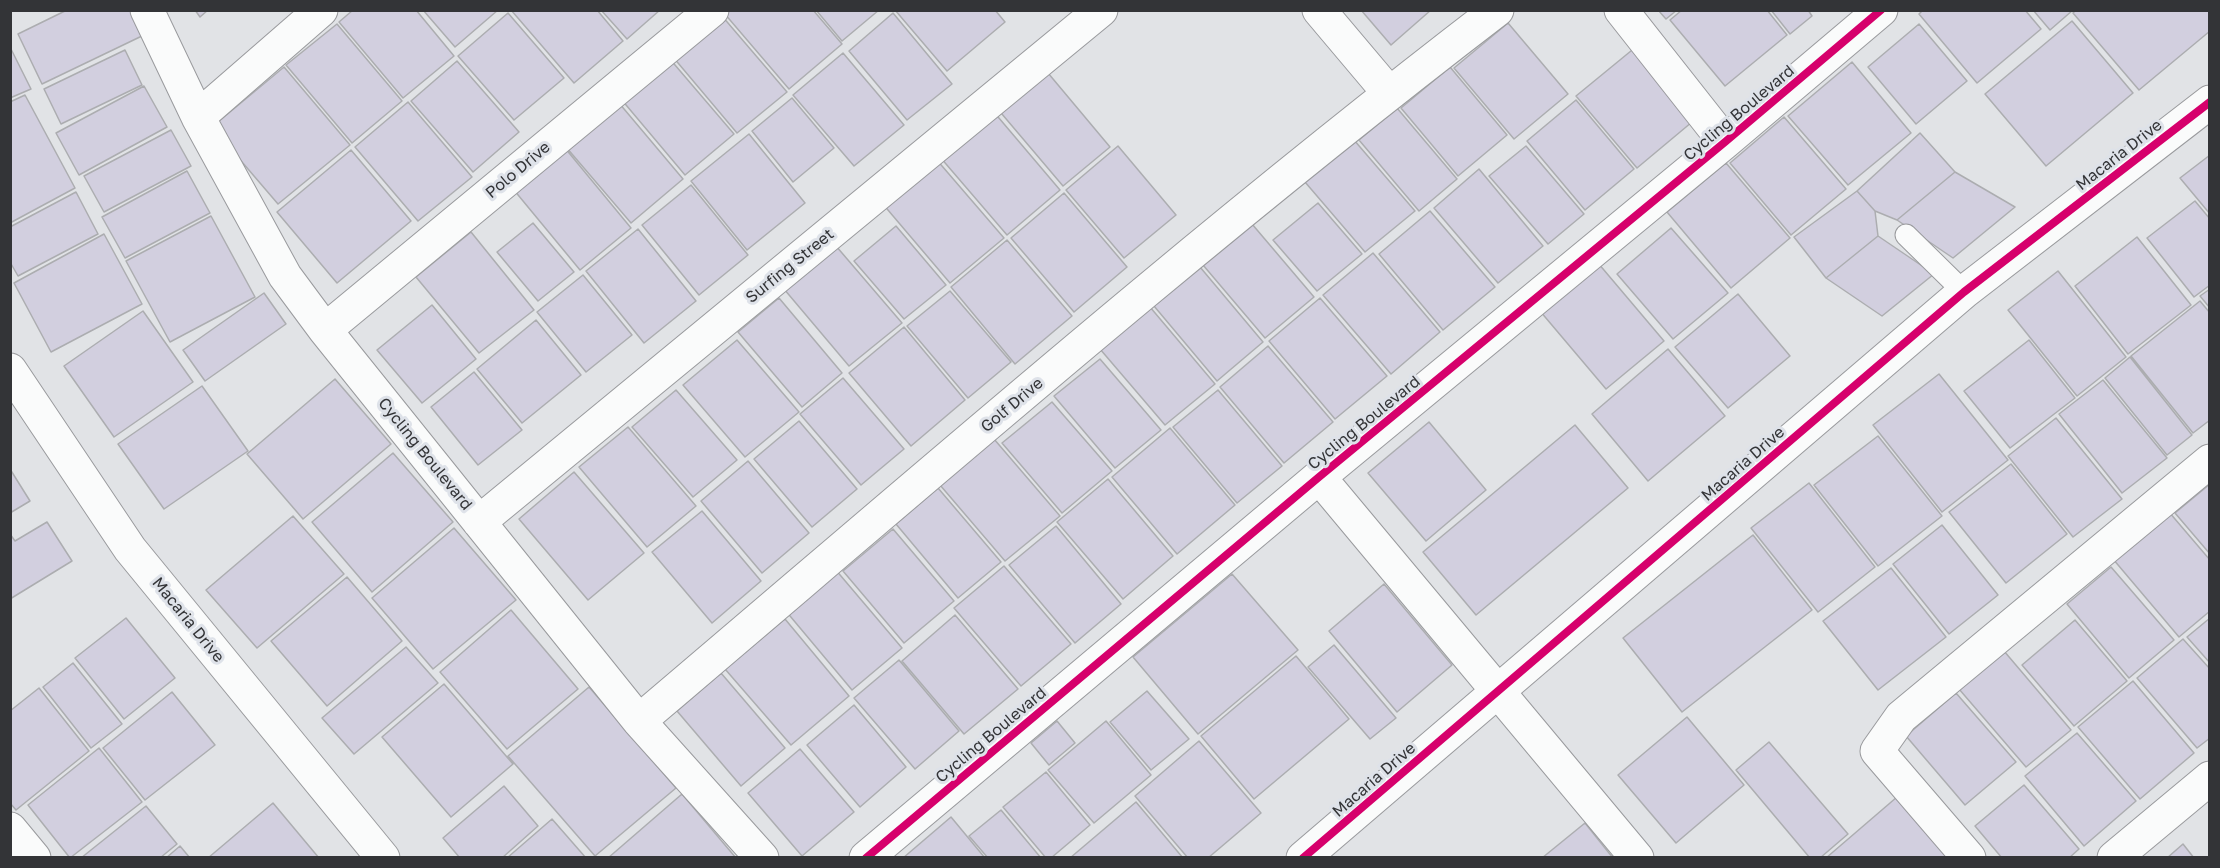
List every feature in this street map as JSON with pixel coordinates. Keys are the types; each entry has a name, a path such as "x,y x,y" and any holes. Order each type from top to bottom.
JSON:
{"street":[{"name":"Cycling Boulevard","path":"147,10 198,117 285,276 325,330 639,721 762,858"},
{"path":"198,117 321,10"},
{"name":"Polo Drive","path":"325,330 711,10"},
{"name":"Surfing Street","path":"479,522 1101,10"},
{"path":"1319,10 1389,93"},
{"name":"Golf Drive","path":"639,721 1162,277 1389,93 1497,10"},
{"path":"1621,10 1725,142"},
{"name":"Cycling Boulevard","path":"866,858 1319,477 1725,142 1881,10"},
{"name":"Macaria Drive","path":"1303,858 1964,292 2210,102"},
{"name":"Macaria Drive","path":"10,370 130,549 383,858"},
{"path":"1969,858 1877,751 1901,717 2210,461"},
{"path":"1319,477 1637,858"},
{"path":"2114,858 2210,778"},
{"path":"10,829 34,858"}],"lane":[{"path":"1906,235 1964,292"}],"building":[{"path":"67,10 132,10 144,35 42,84 18,34"},
{"path":"195,10 208,10 200,17"},
{"path":"353,10 416,10 454,56 403,98 339,22"},
{"path":"423,10 498,10 455,47"},
{"path":"511,10 597,10 623,41 574,83"},
{"path":"601,10 660,10 627,39"},
{"path":"727,10 813,10 842,44 789,89 724,13"},
{"path":"816,10 879,10 842,41"},
{"path":"895,10 995,10 1005,22 947,71"},
{"path":"1361,10 1431,10 1391,45"},
{"path":"1658,10 1677,10 1666,19"},
{"path":"1682,10 1767,10 1787,35 1725,86 1670,20"},
{"path":"1771,10 1808,10 1812,16 1790,34"},
{"path":"1923,10 2025,10 2041,29 1977,83 1919,14"},
{"path":"2033,10 2073,10 2050,30"},
{"path":"2076,10 2210,10 2210,31 2139,90 2073,13"},
{"path":"508,13 564,78 514,120 458,56"},
{"path":"893,13 952,84 907,120 849,51"},
{"path":"722,16 787,92 737,133 673,57"},
{"path":"2072,21 2133,93 2046,166 1985,94"},
{"path":"1508,23 1568,94 1514,139 1454,68"},
{"path":"337,24 402,101 352,143 286,65"},
{"path":"1919,24 1967,81 1916,124 1868,67"},
{"path":"1637,46 1698,117 1637,168 1576,96"},
{"path":"10,47 31,89 10,98"},
{"path":"125,50 142,85 61,124 44,89"},
{"path":"843,53 904,125 854,166 793,95"},
{"path":"669,58 734,134 685,175 621,99"},
{"path":"457,61 519,132 473,172 411,101"},
{"path":"1852,62 1911,133 1848,185 1788,116"},
{"path":"284,67 350,145 278,204 212,127"},
{"path":"1043,67 1110,147 1063,186 996,107"},
{"path":"1450,67 1507,135 1458,176 1401,108"},
{"path":"144,86 167,127 79,175 56,133"},
{"path":"25,95 75,188 10,223 10,102"},
{"path":"792,98 834,148 793,182 752,131"},
{"path":"1576,100 1634,169 1585,210 1527,141"},
{"path":"408,102 472,177 418,221 355,147"},
{"path":"619,103 683,179 631,223 566,147"},
{"path":"1397,108 1457,179 1419,211 1359,140"},
{"path":"993,111 1060,190 1007,235 940,157"},
{"path":"1784,117 1846,189 1791,235 1730,163"},
{"path":"171,130 191,166 104,212 84,176"},
{"path":"1920,133 1955,172 1897,220 1875,211 1857,191"},
{"path":"749,134 805,203 747,250 691,181"},
{"path":"1354,140 1415,211 1365,252 1305,182"},
{"path":"560,142 631,228 580,270 509,184"},
{"path":"1118,146 1176,215 1124,258 1066,190"},
{"path":"1526,146 1584,214 1548,244 1489,176"},
{"path":"351,150 411,221 337,283 277,212"},
{"path":"2210,155 2210,214 2180,178"},
{"path":"936,159 1004,238 950,283 882,203"},
{"path":"1726,163 1790,238 1731,288 1667,212"},
{"path":"1479,169 1543,246 1498,283 1434,208"},
{"path":"187,171 210,213 125,258 102,217"},
{"path":"1955,172 2015,207 1953,258 1897,220"},
{"path":"691,185 748,255 699,295 642,225"},
{"path":"1857,191 1875,211 1878,236 1826,278 1794,237"},
{"path":"76,192 98,234 18,276 10,262 10,227"},
{"path":"1064,193 1127,267 1074,312 1011,238"},
{"path":"2195,201 2210,219 2210,285 2194,297 2147,238"},
{"path":"1318,203 1362,254 1317,291 1273,240"},
{"path":"1430,211 1495,287 1443,330 1379,254"},
{"path":"211,216 255,297 170,342 126,261"},
{"path":"533,223 574,272 538,301 497,252"},
{"path":"1252,224 1314,297 1265,338 1203,265"},
{"path":"896,226 946,285 904,319 854,261"},
{"path":"1671,228 1728,293 1673,339 1617,274"},
{"path":"638,229 696,301 644,343 586,271"},
{"path":"471,232 534,310 479,353 416,277"},
{"path":"104,234 142,304 51,352 14,283"},
{"path":"1878,236 1934,274 1882,316 1826,278"},
{"path":"2137,237 2191,305 2128,354 2075,286"},
{"path":"1007,240 1072,316 1015,364 951,287"},
{"path":"836,246 902,323 849,366 784,289"},
{"path":"1373,253 1440,332 1391,374 1323,295"},
{"path":"1598,263 1664,341 1606,389 1540,311"},
{"path":"1200,267 1263,342 1217,381 1154,306"},
{"path":"2058,271 2126,357 2077,396 2008,310"},
{"path":"583,275 632,335 586,372 537,312"},
{"path":"2210,289 2210,308 2200,296"},
{"path":"950,291 1011,362 968,398 907,326"},
{"path":"264,293 286,324 205,381 183,350"},
{"path":"1738,294 1790,356 1728,408 1675,347"},
{"path":"779,298 842,373 802,407 738,332"},
{"path":"1320,298 1387,376 1335,419 1269,341"},
{"path":"2200,301 2210,313 2210,420 2193,433 2131,356"},
{"path":"432,305 476,359 422,403 377,350"},
{"path":"1150,307 1215,384 1165,425 1100,349"},
{"path":"143,311 193,382 114,437 64,366"},
{"path":"536,320 581,375 522,423 477,369"},
{"path":"904,327 965,400 911,446 849,373"},
{"path":"737,340 799,412 745,457 683,385"},
{"path":"2029,340 2075,398 2010,448 1964,391"},
{"path":"1268,346 1333,422 1284,463 1220,387"},
{"path":"1668,349 1725,416 1648,481 1592,414"},
{"path":"2130,357 2192,435 2167,455 2105,378"},
{"path":"1100,359 1161,430 1115,468 1054,396"},
{"path":"474,372 522,430 478,465 431,407"},
{"path":"1939,374 2008,460 1942,512 1873,425"},
{"path":"843,378 904,449 861,485 800,414"},
{"path":"335,379 391,444 303,519 247,454"},
{"path":"2103,380 2167,458 2122,493 2059,414"},
{"path":"202,386 248,451 164,509 118,444"},
{"path":"676,390 737,460 693,497 632,427"},
{"path":"1218,390 1282,466 1237,503 1173,427"},
{"path":"1052,402 1112,471 1062,513 1002,443"},
{"path":"2056,418 2122,499 2073,537 2008,456"},
{"path":"799,421 857,489 812,527 754,459"},
{"path":"1429,422 1486,490 1426,541 1368,473"},
{"path":"1575,425 1628,488 1476,615 1423,552"},
{"path":"628,427 696,506 647,547 579,467"},
{"path":"1170,428 1235,505 1177,554 1112,477"},
{"path":"1878,436 1942,516 1878,566 1814,485"},
{"path":"994,439 1060,516 1005,561 940,485"},
{"path":"393,453 453,522 372,592 312,522"},
{"path":"748,461 809,533 762,573 701,501"},
{"path":"2011,464 2067,534 2006,583 1949,512"},
{"path":"10,469 30,501 10,513"},
{"path":"574,472 644,553 588,600 519,519"},
{"path":"1108,479 1173,556 1123,599 1057,522"},
{"path":"1809,483 1875,567 1818,612 1751,528"},
{"path":"2210,484 2210,554 2175,513"},
{"path":"938,488 1001,562 958,598 896,524"},
{"path":"702,511 761,581 712,623 652,552"},
{"path":"2169,512 2210,560 2210,611 2179,637 2113,559"},
{"path":"293,516 344,574 257,648 206,590"},
{"path":"47,522 72,561 10,599 10,534 15,541"},
{"path":"1942,525 1998,595 1949,634 1893,564"},
{"path":"1056,526 1121,604 1075,643 1009,565"},
{"path":"454,528 516,600 433,669 372,598"},
{"path":"893,529 954,601 904,643 843,571"},
{"path":"1753,535 1812,610 1682,712 1623,638"},
{"path":"1004,566 1071,644 1021,686 954,608"},
{"path":"2111,567 2174,640 2129,678 2067,604"},
{"path":"1891,568 1946,637 1878,690 1823,621"},
{"path":"835,569 902,648 852,690 785,610"},
{"path":"1232,574 1298,650 1198,734 1133,657"},
{"path":"347,577 402,641 327,706 271,641"},
{"path":"1384,584 1452,665 1397,712 1329,631"},
{"path":"511,610 578,689 507,749 440,672"},
{"path":"955,615 1018,689 964,734 902,661"},
{"path":"126,618 175,678 124,719 75,658"},
{"path":"2210,618 2210,663 2187,637"},
{"path":"785,619 849,696 791,745 725,669"},
{"path":"2075,620 2127,681 2074,726 2022,665"},
{"path":"2183,639 2210,669 2210,738 2197,748 2137,678"},
{"path":"1334,645 1396,718 1370,739 1308,667"},
{"path":"406,647 438,683 354,754 322,718"},
{"path":"2004,651 2071,730 2026,767 1959,689"},
{"path":"1296,656 1349,719 1254,799 1201,736"},
{"path":"899,660 959,731 915,769 854,698"},
{"path":"73,663 122,724 91,748 43,687"},
{"path":"721,673 785,748 741,786 677,711"},
{"path":"2133,681 2194,753 2140,799 2078,727"},
{"path":"444,684 513,764 451,817 382,737"},
{"path":"589,687 676,788 595,856 508,756"},
{"path":"39,688 89,751 16,810 10,803 10,711"},
{"path":"1147,691 1189,739 1151,770 1110,722"},
{"path":"172,692 215,745 145,800 103,748"},
{"path":"1956,693 2016,762 1965,805 1906,736"},
{"path":"854,705 906,767 860,807 807,745"},
{"path":"1687,717 1744,785 1676,843 1618,775"},
{"path":"1057,721 1075,743 1049,765 1031,743"},
{"path":"1106,721 1151,775 1094,823 1048,770"},
{"path":"2077,733 2136,801 2084,846 2025,776"},
{"path":"1199,741 1261,813 1208,858 1188,858 1135,796"},
{"path":"1769,742 1848,834 1820,858 1810,858 1736,770"},
{"path":"99,748 142,802 70,858 28,805"},
{"path":"800,749 854,812 802,856 748,793"},
{"path":"1046,772 1090,825 1051,858 1046,858 1003,807"},
{"path":"2024,785 2079,849 2069,858 2002,858 1975,826"},
{"path":"504,786 538,826 502,858 460,858 443,838"},
{"path":"682,794 736,858 608,858"},
{"path":"1897,797 1948,858 1826,858"},
{"path":"1136,802 1183,858 1070,858"},
{"path":"273,803 319,858 208,858"},
{"path":"146,806 177,844 160,858 81,858"},
{"path":"1001,810 1041,858 988,858 969,836"},
{"path":"951,817 985,858 903,858"},
{"path":"552,819 586,858 507,858"},
{"path":"1585,823 1613,858 1542,858"},
{"path":"2183,844 2194,858 2167,858"},
{"path":"180,846 190,858 166,858"}],"cycle path":[{"path":"866,858 1319,477 1725,142 1881,10"},
{"path":"1303,858 1964,292 2210,102"}]}
